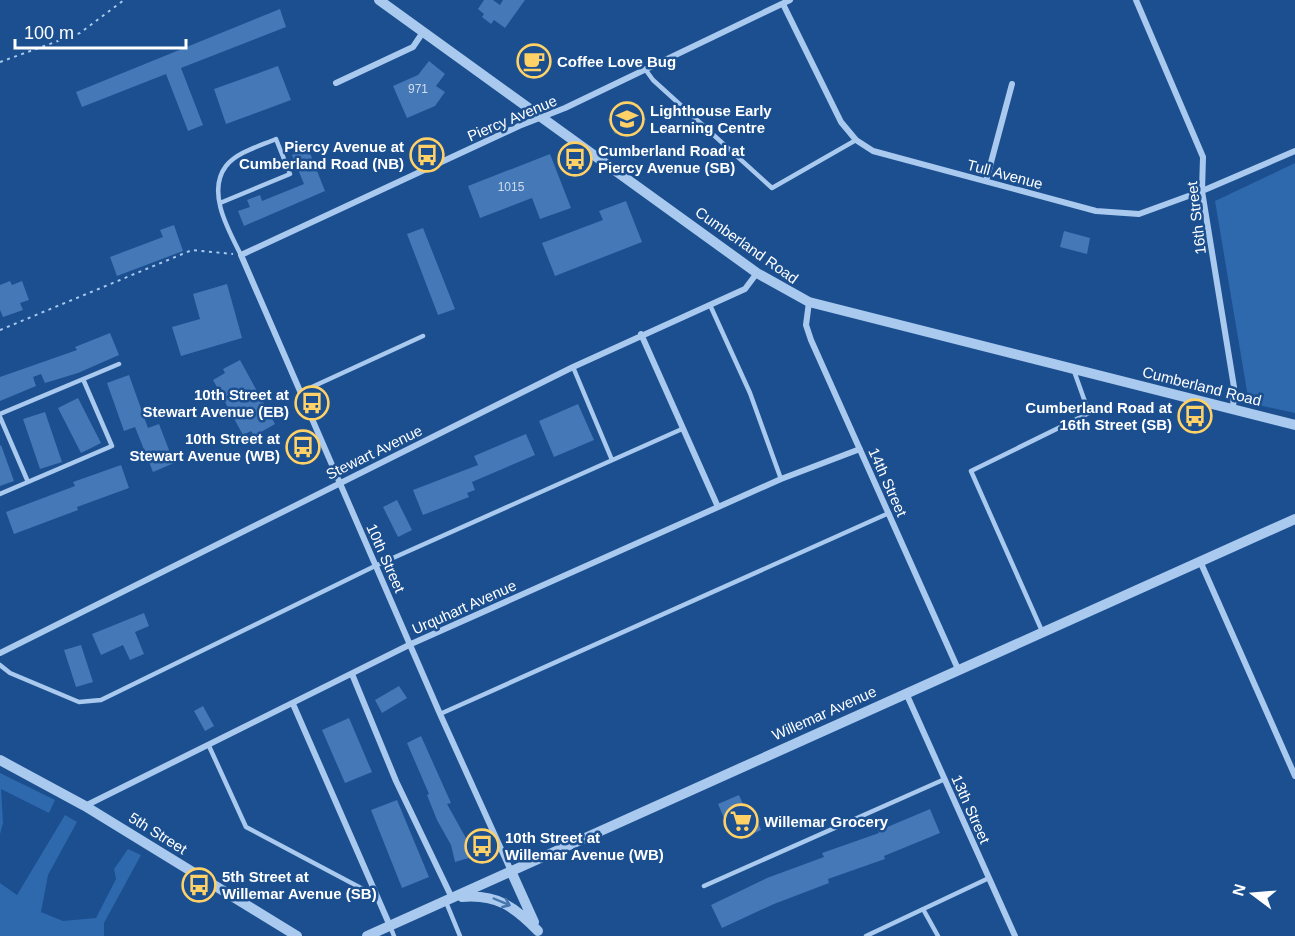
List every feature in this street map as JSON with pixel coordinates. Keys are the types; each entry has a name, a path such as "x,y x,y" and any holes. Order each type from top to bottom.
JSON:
{"street":[{"name":"Cumberland Road","path":"379,0 758,273 809,302 1295,425"},
{"name":"Piercy Avenue","path":"241,255 542,116 565,108 790,0"},
{"name":"16th Street","path":"1136,0 1203,157 1202,191 1234,387 1233,410"},
{"name":"Tull Avenue","path":"783,4 841,122 856,140 873,151 1096,211 1138,214 1202,191 1295,151"},
{"path":"336,83 413,47 423,32"},
{"path":"986,182 1012,84"},
{"name":"10th Street","path":"241,255 375,566 511,871"},
{"name":"Stewart Avenue","path":"0,653 573,367 641,334 744,289 758,273"},
{"name":"14th Street","path":"809,302 806,325 811,340 958,669"},
{"path":"641,334 718,507"},
{"name":"Urquhart Avenue","path":"85,806 209,747 411,644 781,479 860,449"},
{"name":"Willemar Avenue","path":"367,936 392,931 451,899 511,871 1295,519"},
{"path":"1200,561 1295,776"},
{"path":"352,674 396,781 451,899 485,896 507,903 539,933"},
{"name":"13th Street","path":"906,692 1015,936"},
{"path":"293,704 392,931"},
{"name":"5th Street","path":"0,760 85,806 297,936"},
{"path":"511,871 539,933"}],"lane":[{"path":"645,69 653,80 772,188 856,140"},
{"path":"220,202 290,174 276,139 240,154 225,166 219,185 220,202 226,226 241,255"},
{"path":"711,305 750,393 781,479"},
{"path":"301,392 423,336"},
{"path":"28,482 0,416 119,364"},
{"path":"573,367 612,460"},
{"path":"1042,632 970,471 1089,413 1073,368"},
{"path":"0,494 112,446 83,379"},
{"path":"0,665 10,673 79,702 101,700 375,566 682,429"},
{"path":"440,714 889,513"},
{"path":"209,747 246,827 378,897"},
{"path":"704,886 945,779"},
{"path":"866,936 989,878"},
{"path":"451,899 460,936"},
{"path":"923,909 938,936"}],"path":[{"path":"0,62 80,33 123,0"},
{"path":"0,330 192,250 241,255"}],"shaded area":[{"path":"1295,163 1295,413 1249,403 1215,201"},
{"path":"0,773 55,800 49,813 1,789 3,823 0,834"},
{"path":"65,815 77,822 48,875 41,912 63,921 96,918 116,879 114,869 128,849 141,855 104,923 104,936 0,936 0,883 17,895"}],"building":[{"path":"484,0 493,0 500,5 503,0 525,0 505,28 494,20 491,24 482,17 484,14 478,9"},
{"path":"280,9 286,27 181,68 203,125 188,131 166,74 82,107 76,92"},
{"name":"Coffee Love Bug","path":"536,53 541,65 531,70 526,58"},
{"path":"429,61 445,74 436,86 445,92 435,106 407,118 393,86 418,75"},
{"path":"278,66 291,100 226,124 214,89"},
{"name":"Lighthouse Early Learning Centre","path":"638,104 646,120 615,134 608,119"},
{"path":"308,148 325,191 244,226 238,211 250,207 247,200 260,195 262,201 304,184 292,155"},
{"path":"550,154 571,208 540,219 532,198 480,218 468,186"},
{"path":"626,201 642,242 555,276 542,243 603,220 599,211"},
{"path":"174,225 183,251 117,276 110,257 163,237 160,230"},
{"path":"423,228 455,309 438,315 407,234"},
{"path":"1064,231 1090,238 1087,254 1060,247"},
{"path":"10,281 12,285 22,281 29,300 20,303 23,310 3,317 0,310 0,285"},
{"path":"227,284 242,338 181,356 172,327 200,319 193,294"},
{"path":"110,333 119,355 78,373 45,383 41,374 33,377 36,386 0,401 0,377 77,350 75,347"},
{"path":"240,360 275,424 254,436 251,431 243,435 213,380 225,373 223,369"},
{"path":"129,375 148,428 159,424 174,463 153,472 135,427 124,431 107,383"},
{"path":"78,398 101,443 81,453 58,408"},
{"path":"578,404 594,440 554,457 539,421"},
{"path":"45,412 62,462 40,469 23,419"},
{"path":"526,434 535,455 472,482 475,490 467,493 469,497 423,515 413,490 478,465 474,456"},
{"path":"0,446 14,481 0,486"},
{"path":"121,465 129,488 14,534 6,512 75,486 73,482"},
{"path":"397,500 412,530 398,537 383,507"},
{"path":"144,613 149,626 135,632 144,654 130,660 123,645 101,655 92,634"},
{"path":"81,645 93,682 76,687 64,650"},
{"path":"399,686 407,698 382,713 375,700"},
{"path":"203,706 214,726 205,731 194,711"},
{"path":"349,718 372,772 345,783 322,730"},
{"path":"421,736 451,803 447,804 467,840 472,857 455,862 451,845 437,820 427,795 429,794 407,743"},
{"name":"Willemar Grocery","path":"739,795 748,816 754,813 761,830 741,839 736,827 729,830 718,804"},
{"path":"397,800 429,877 402,888 371,810"},
{"path":"930,809 940,833 884,856 885,859 828,879 829,883 774,904 722,928 711,905 767,878 824,857 822,853 879,833 878,831"}],"place":[{"name":"Coffee Love Bug","path":"534,61"},
{"name":"Lighthouse Early Learning Centre","path":"627,119"},
{"name":"Piercy Avenue at Cumberland Road (NB)","path":"427,155"},
{"name":"Cumberland Road at Piercy Avenue (SB)","path":"575,159"},
{"name":"10th Street at Stewart Avenue (EB)","path":"312,403"},
{"name":"Cumberland Road at 16th Street (SB)","path":"1195,416"},
{"name":"10th Street at Stewart Avenue (WB)","path":"303,447"},
{"name":"Willemar Grocery","path":"741,821"},
{"name":"10th Street at Willemar Avenue (WB)","path":"482,846"},
{"name":"5th Street at Willemar Avenue (SB)","path":"199,885"}]}
